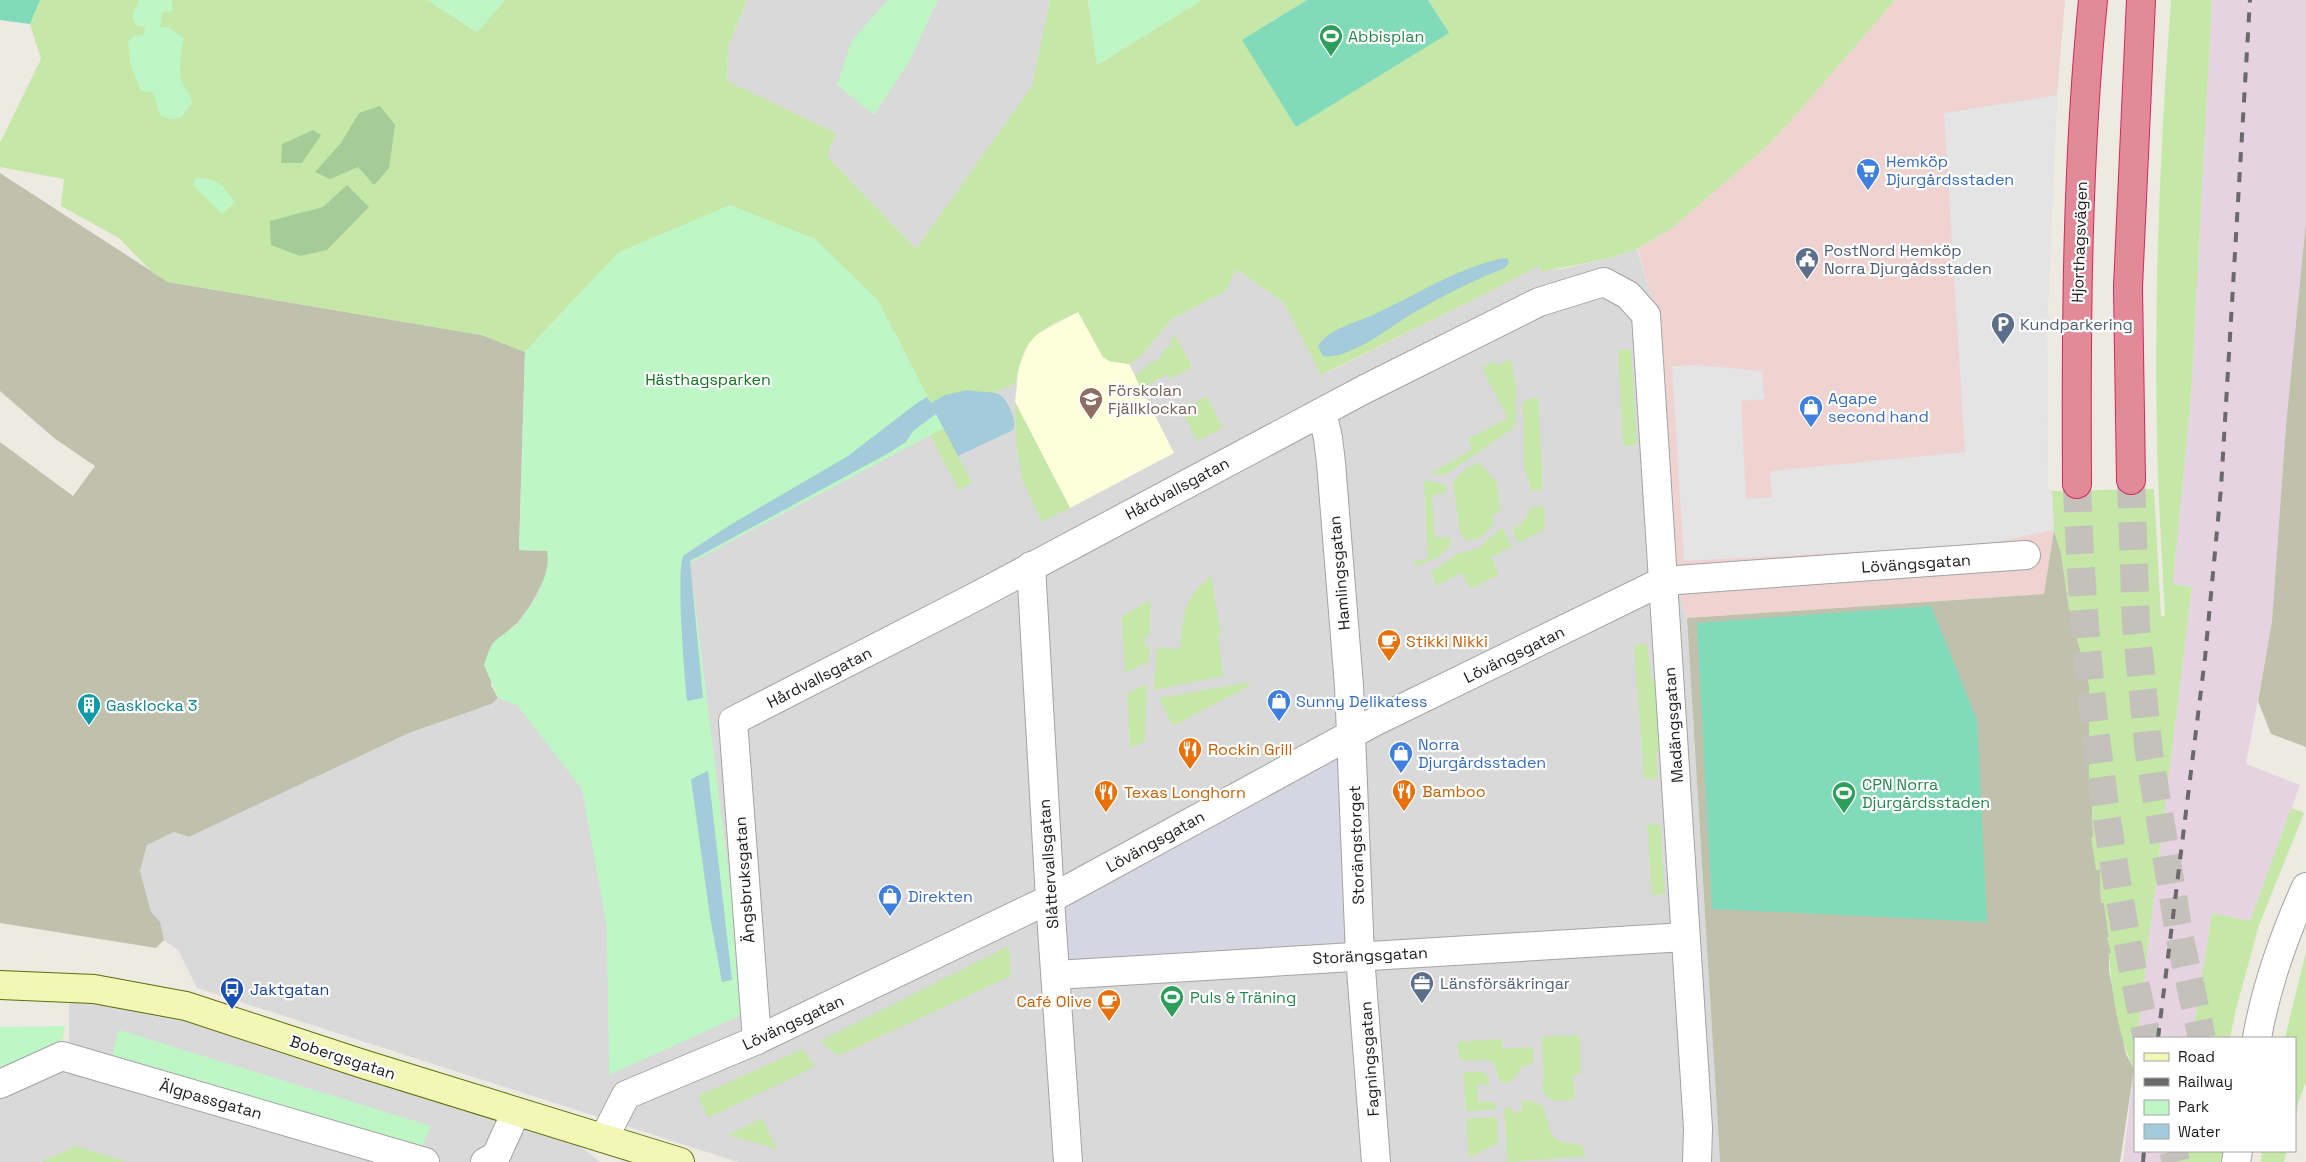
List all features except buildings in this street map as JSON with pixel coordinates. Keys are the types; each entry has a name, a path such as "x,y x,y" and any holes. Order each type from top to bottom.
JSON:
{"highway":[{"name":"Hjorthagsvägen","path":"2077,484 2076,289 2089,42 2094,0"},
{"path":"2131,480 2128,287 2141,0"}],"street":[{"name":"Hårdvallsgatan","path":"733,721 1322,412 1538,302 1604,282 1628,295"},
{"name":"Madängsgatan","path":"1628,295 1646,315 1698,1128 1697,1162"},
{"name":"Hamlingsgatan","path":"1322,412 1331,464 1351,734"},
{"name":"Lövängsgatan","path":"604,1138 626,1095 757,1040 1050,899 1351,734 1663,581 2026,555"},
{"name":"Slåttervallsgatan","path":"1031,566 1050,899 1068,1162"},
{"name":"Ängsbruksgatan","path":"733,721 757,1040"},
{"name":"Storängstorget","path":"1351,734 1360,956"},
{"path":"2257,1037 2262,1007 2273,973 2306,887"},
{"name":"Storängsgatan","path":"1056,974 1685,937"},
{"name":"Fagningsgatan","path":"1360,956 1376,1162"},
{"name":"Bobergsgatan","path":"0,986 94,989 186,1006 516,1112 680,1162"},
{"name":"Älgpassgatan","path":"0,1084 62,1056 425,1162"},
{"path":"485,1162 496,1156 516,1112"}],"shaded area":[{"path":"747,0 1050,0 1033,86 916,249 827,156 727,81 728,47"},
{"path":"1895,0 2065,0 2057,95 2047,325 2048,490 2052,490 2054,530 2044,594 1687,618 1670,564 1653,302 1638,249 1672,228 1766,147"},
{"path":"2212,0 2306,0 2306,221 2286,425 2272,621 2246,764 2300,785 2250,921 2212,913 2192,1037 2137,1037 2192,587 2173,584 2191,397"},
{"name":"Kundparkering","path":"2057,95 2047,325 2048,490 2052,490 2054,530 1983,545 1684,561 1672,366 1696,365 1762,371 1764,399 1741,401 1746,499 1772,497 1770,471 1965,452 1944,113"},
{"path":"0,173 168,282 482,335 525,352 519,550 547,551 550,561 547,573 531,604 517,623 493,644 491,685 498,698 491,704 409,733 189,837 174,832 147,845 140,871 151,912 160,922 164,940 156,948 0,923 0,442 73,496 95,466 54,438 0,391"},
{"path":"730,205 967,404 1016,383 1140,357 1172,319 1226,291 1236,269 1284,303 1322,375 1491,291 1540,264 1541,271 1562,269 1610,258 1637,249 1653,302 1670,564 1687,618 1720,1162 738,1162 197,988 178,950 164,940 160,923 151,912 140,871 147,845 174,832 189,837 409,733 490,704 498,698 517,623 525,352"},
{"path":"2306,221 2306,747 2271,734 2258,701 2272,621 2286,425"},
{"name":"Förskolan Fjällklockan","path":"1078,312 1103,357 1109,361 1129,364 1174,453 1070,508 1015,402 1019,367 1031,338"},
{"path":"2054,530 2061,553 2069,607 2089,684 2089,784 2091,785 2094,853 2097,870 2100,869 2101,903 2104,902 2109,937 2107,938 2112,953 2109,954 2109,971 2126,1054 2134,1069 2120,1162 1720,1162 1687,618 2044,594"},
{"path":"1338,759 1349,942 1069,961 1064,898"},
{"path":"69,1001 106,1004 174,1016 577,1144 600,1162 0,1162 0,1075 69,1047"},
{"path":"2134,1068 2134,1152 2169,1152 2167,1162 2123,1162"}],"green space":[{"path":"0,0 40,0 30,24 0,20"},
{"path":"40,0 427,0 477,32 505,0 747,0 728,47 727,81 836,133 827,156 916,249 1032,86 1050,0 1088,0 1097,65 1202,0 1307,0 1243,40 1296,127 1448,33 1428,0 1895,0 1766,147 1672,228 1637,249 1610,258 1541,272 1540,265 1321,375 1284,303 1236,269 1226,291 1172,319 1140,357 1129,364 1109,361 1103,357 1078,312 1052,325 1042,331 1028,345 1023,354 1016,383 967,404 944,428 972,483 959,490 930,435 943,428 894,331 619,252 525,352 482,335 168,282 152,272 119,238 61,206 64,179 0,167 0,143 41,59 30,24"},
{"path":"139,0 172,0 172,11 162,12 160,27 167,27 184,38 180,72 182,82 191,97 192,103 181,118 169,119 160,115 153,92 141,91 130,63 128,41 135,36 144,34 145,27 136,25 132,17"},
{"path":"427,0 505,0 477,32"},
{"path":"888,0 938,0 909,62 874,115 837,85 852,40"},
{"path":"1088,0 1202,0 1097,65"},
{"name":"Abbisplan","path":"1307,0 1428,0 1449,33 1296,127 1242,40"},
{"path":"2171,0 2212,0 2191,397 2173,584 2192,587 2137,1037 2134,1037 2134,1069 2128,1056 2116,1012 2110,967 2109,953 2111,953 2107,937 2109,937 2104,903 2101,903 2100,869 2096,870 2091,838 2093,836 2091,785 2089,784 2089,684 2069,607 2061,553 2054,530 2052,491 2154,489 2161,616 2165,616 2160,527 2156,383 2157,274"},
{"path":"380,106 395,125 389,168 374,185 358,167 330,179 315,172 341,143 359,113"},
{"path":"313,130 321,135 302,163 281,163 282,144"},
{"path":"196,178 215,181 220,184 235,203 222,214 193,185"},
{"path":"347,185 369,207 327,250 300,256 271,245 270,221 323,207"},
{"name":"Hästhagsparken","path":"730,205 815,239 877,299 944,428 690,563 746,1013 609,1075 607,927 582,789 517,705 498,698 484,665 493,643 517,624 529,609 540,590 547,569 547,551 519,550 525,352 619,252"},
{"path":"1176,336 1192,367 1171,379 1168,374 1141,389 1135,376 1150,363 1158,360 1164,350 1173,344 1170,340"},
{"path":"1631,349 1637,445 1623,446 1618,350"},
{"path":"1511,359 1516,389 1515,427 1445,475 1429,474 1472,450 1468,439 1508,418 1482,368 1494,361 1497,366"},
{"path":"1207,396 1223,428 1197,441 1181,410"},
{"path":"1538,396 1543,489 1531,491 1524,465 1523,402"},
{"path":"1015,402 1070,508 1042,522 1022,479 1016,441"},
{"path":"1479,462 1497,483 1500,510 1491,518 1495,523 1480,538 1466,541 1460,532 1453,482 1464,470"},
{"path":"1424,480 1445,485 1446,493 1432,495 1435,537 1450,538 1451,545 1437,558 1416,566 1413,561 1428,559"},
{"path":"1544,506 1545,529 1518,543 1512,530 1523,522 1531,508"},
{"path":"1502,527 1512,547 1491,557 1499,574 1471,589 1461,573 1436,586 1431,572 1457,554 1479,548"},
{"path":"1211,576 1221,634 1218,635 1223,676 1154,690 1157,648 1180,649 1186,608 1194,592"},
{"path":"1151,600 1150,635 1145,636 1145,646 1150,647 1148,662 1125,673 1122,616"},
{"name":"CPN Norra Djurgårdsstaden","path":"1931,606 1977,720 1987,922 1712,909 1697,623"},
{"path":"1647,644 1651,677 1659,687 1664,741 1656,755 1658,778 1644,779 1634,645"},
{"path":"1249,682 1249,686 1173,726 1159,698"},
{"path":"1147,684 1145,741 1130,748 1127,693"},
{"path":"2291,808 2304,813 2259,925 2230,1037 2192,1037 2212,913 2250,921"},
{"path":"1660,824 1665,894 1652,895 1647,825"},
{"path":"1009,946 1011,976 838,1056 820,1041"},
{"path":"2306,952 2306,1082 2298,1103 2296,1116 2296,1037 2285,1037"},
{"path":"65,1026 62,1043 51,1053 0,1075 0,1027"},
{"path":"119,1030 431,1126 421,1149 112,1056"},
{"path":"1579,1035 1581,1074 1573,1074 1575,1099 1560,1101 1552,1099 1542,1089 1544,1071 1541,1037"},
{"path":"1502,1039 1503,1049 1533,1047 1533,1063 1522,1067 1511,1082 1505,1083 1499,1080 1493,1062 1485,1060 1462,1061 1457,1042"},
{"path":"803,1049 815,1067 708,1118 698,1096"},
{"path":"1463,1072 1483,1072 1487,1075 1489,1084 1477,1085 1478,1102 1491,1101 1498,1109 1466,1111"},
{"path":"1522,1101 1532,1101 1539,1104 1546,1114 1551,1133 1555,1138 1564,1143 1581,1146 1586,1156 1508,1162 1504,1109 1509,1107 1513,1112 1519,1112 1522,1108"},
{"path":"1497,1117 1498,1143 1469,1158 1466,1119"},
{"path":"762,1118 777,1149 728,1135"},
{"path":"76,1146 127,1162 41,1162"},
{"path":"2169,1152 2227,1152 2226,1162 2167,1162"},
{"path":"2262,1152 2287,1152 2284,1162 2261,1162"}],"water":[{"path":"1504,258 1508,259 1509,263 1505,268 1437,300 1346,353 1323,356 1318,346 1337,330 1377,313 1455,274"},
{"path":"968,390 1000,395 1008,405 1014,420 1013,430 958,456 936,414 913,431 906,442 887,454 690,561 703,698 687,701 680,600 681,563 684,555 730,525 848,456 927,397 931,403 945,395"},
{"path":"708,771 732,980 722,982 710,917 691,779"}],"tunnel":[{"path":"2131,480 2136,625 2149,753 2180,939 2202,1037"},
{"path":"2077,484 2085,624 2099,763 2120,901 2147,1037"},
{"path":"2173,1152 2176,1162"}],"railway":[{"path":"2158,1037 2205,658 2221,488 2250,0"},
{"path":"2143,1162 2144,1152"}],"place":[{"name":"Abbisplan","path":"1331,57"},
{"name":"Hemköp Djurgårdsstaden","path":"1868,191"},
{"name":"PostNord Hemköp Norra Djurgådsstaden","path":"1807,280"},
{"name":"Kundparkering","path":"2003,345"},
{"name":"Förskolan Fjällklockan","path":"1091,420"},
{"name":"Agape second hand","path":"1811,428"},
{"name":"Stikki Nikki","path":"1389,662"},
{"name":"Sunny Delikatess","path":"1279,722"},
{"name":"Gasklocka 3","path":"89,726"},
{"name":"Rockin Grill","path":"1190,770"},
{"name":"Norra Djurgårdsstaden","path":"1401,774"},
{"name":"Bamboo","path":"1404,812"},
{"name":"Texas Longhorn","path":"1106,813"},
{"name":"CPN Norra Djurgårdsstaden","path":"1844,814"},
{"name":"Direkten","path":"890,917"},
{"name":"Länsförsäkringar","path":"1422,1004"},
{"name":"Jaktgatan","path":"232,1010"},
{"name":"Puls & Träning","path":"1172,1018"},
{"name":"Café Olive","path":"1109,1022"}]}
